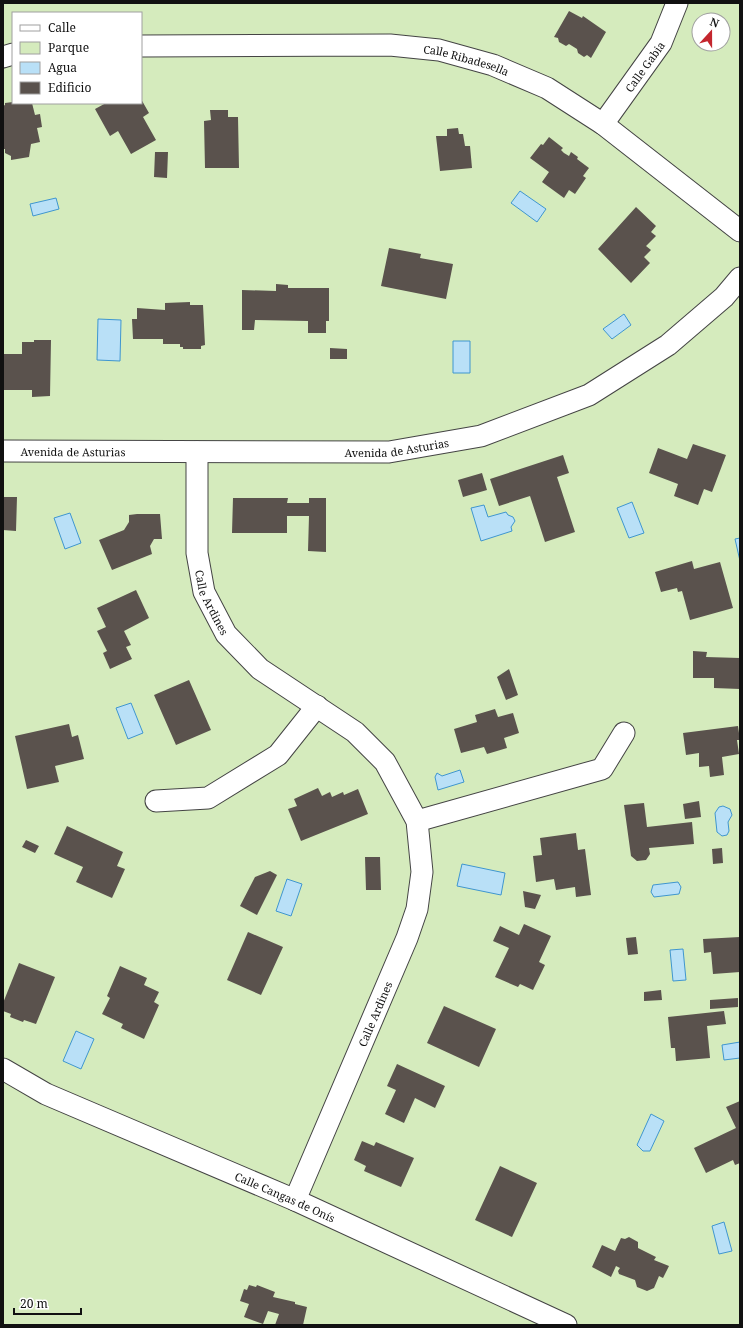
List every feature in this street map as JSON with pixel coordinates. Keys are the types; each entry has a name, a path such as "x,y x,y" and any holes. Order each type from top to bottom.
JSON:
{"street":[{"name":"Calle Gabia","path":"603,124 661,43 677,3"},
{"name":"Calle Ribadesella","path":"142,46 390,46 439,50 493,65 547,88 603,124 740,230"},
{"name":"Avenida de Asturias","path":"3,452 389,452 481,436 589,395 668,346 724,297 740,278"},
{"name":"Calle Ardines","path":"197,452 197,553 204,592 226,634 260,669 355,732 385,762 417,821 422,872 417,909 407,938 295,1200"},
{"path":"156,801 208,798 278,755 317,706"},
{"path":"417,821 602,769 624,733"},
{"name":"Calle Cangas de Onís","path":"3,1069 46,1094 295,1200 566,1325"}],"green space":[{"path":"3,3 740,3 740,1325 3,1325"}],"water":[{"path":"520,191 546,209 537,222 511,203"},
{"path":"56,198 59,209 33,216 30,204"},
{"path":"624,314 631,325 612,339 603,329"},
{"path":"98,319 121,320 120,361 97,360"},
{"path":"453,341 470,341 470,373 453,373"},
{"path":"632,502 644,533 629,538 617,508"},
{"path":"484,505 488,517 506,512 508,515 513,517 515,521 511,527 512,531 481,541 471,508"},
{"path":"70,513 81,543 65,549 54,518"},
{"path":"740,538 740,561 735,539"},
{"path":"131,703 143,733 128,739 116,708"},
{"path":"460,770 464,782 438,790 435,777 437,773 442,776"},
{"path":"723,806 730,809 732,815 728,822 729,831 727,835 722,836 717,832 715,813 719,807"},
{"path":"462,864 505,873 501,895 457,886"},
{"path":"287,879 302,884 291,916 276,911"},
{"path":"678,882 681,887 679,894 654,897 651,892 653,885"},
{"path":"683,949 686,980 673,981 670,950"},
{"path":"76,1031 94,1039 81,1069 63,1061"},
{"path":"740,1042 740,1058 724,1060 722,1045"},
{"path":"651,1114 664,1121 650,1151 643,1151 637,1145"},
{"path":"724,1222 732,1251 719,1254 712,1226"}],"building":[{"path":"569,11 582,18 583,16 606,32 591,58 587,55 584,57 578,53 577,49 569,44 566,46 559,42 558,38 554,37"},
{"path":"142,101 149,113 143,117 156,140 131,154 118,131 110,136 95,109 104,104 142,104"},
{"path":"5,103 32,104 35,115 40,114 42,127 37,128 40,142 31,144 29,157 11,160 11,156 5,153 5,149 3,149 3,106"},
{"path":"210,110 228,110 228,117 238,117 239,168 205,168 204,121 211,120"},
{"path":"458,128 459,134 463,134 465,146 470,146 472,168 440,171 436,136 447,136 447,129"},
{"path":"549,137 563,148 561,150 564,153 569,156 571,152 578,157 577,159 589,168 583,176 586,178 575,194 569,190 564,198 542,182 549,172 530,158 541,144 543,145"},
{"path":"155,152 168,152 167,178 154,177"},
{"path":"636,207 656,226 651,232 656,236 646,246 651,250 644,257 650,263 631,283 598,249"},
{"path":"389,248 421,254 420,258 453,264 446,299 381,286"},
{"path":"276,284 288,285 288,288 329,288 329,321 326,321 326,333 308,333 308,321 255,320 254,330 242,330 242,290 276,291"},
{"path":"190,302 190,305 203,305 205,345 201,346 201,349 183,349 183,347 180,347 180,344 163,344 163,339 133,339 132,319 137,319 137,308 165,310 165,303"},
{"path":"34,340 51,340 50,396 32,397 32,390 3,390 3,354 22,354 22,342 34,342"},
{"path":"330,348 347,349 347,359 330,359"},
{"path":"693,444 726,455 712,492 704,489 698,505 674,496 678,484 649,473 658,448 687,459"},
{"path":"563,455 569,473 557,477 575,532 545,542 530,496 499,506 490,479"},
{"path":"482,473 487,490 463,497 458,480"},
{"path":"3,497 17,497 16,531 3,530"},
{"path":"233,498 288,498 287,503 309,503 309,498 326,498 326,552 308,551 309,516 287,516 287,533 232,533"},
{"path":"160,514 162,539 154,539 150,546 152,554 112,570 99,540 124,530 129,522 129,515"},
{"path":"692,561 694,569 720,562 733,608 690,620 682,591 678,592 677,588 661,592 655,572"},
{"path":"136,590 149,618 124,631 131,645 126,647 132,659 110,669 103,653 107,651 97,631 106,627 97,608"},
{"path":"693,651 707,652 706,657 740,658 740,689 714,688 714,678 693,678"},
{"path":"509,669 518,695 506,700 497,677"},
{"path":"189,680 211,730 176,745 154,695"},
{"path":"495,709 498,717 513,713 519,733 504,738 507,748 487,754 484,747 461,753 454,729 477,722 475,715"},
{"path":"69,724 72,737 78,735 84,759 55,766 59,782 27,789 15,736"},
{"path":"738,726 740,740 737,740 739,754 722,757 724,775 710,777 709,766 699,767 699,753 686,755 683,733"},
{"path":"318,788 322,796 330,792 332,797 343,792 344,795 358,789 368,814 301,841 288,809 297,806 294,799"},
{"path":"699,801 701,817 685,819 683,804"},
{"path":"644,803 647,827 692,822 694,844 649,848 650,854 646,860 637,861 631,856 624,805"},
{"path":"67,826 123,852 117,866 125,869 112,898 76,882 83,867 54,854"},
{"path":"576,833 578,850 585,849 591,895 576,897 575,887 556,890 554,879 536,882 533,856 542,855 540,838"},
{"path":"26,840 39,846 35,853 22,847"},
{"path":"722,848 723,863 713,864 712,849"},
{"path":"365,857 380,857 381,890 366,890"},
{"path":"270,871 277,875 257,915 240,906 255,877"},
{"path":"523,891 541,895 535,909 525,907"},
{"path":"524,924 551,936 539,962 545,965 533,990 520,984 518,987 495,977 509,948 493,941 500,926 519,935"},
{"path":"248,932 283,947 261,995 227,980"},
{"path":"636,937 638,954 628,955 626,938"},
{"path":"740,937 740,972 713,974 711,952 704,953 703,939"},
{"path":"19,963 55,977 36,1024 24,1020 23,1022 10,1017 11,1014 3,1011 3,1003"},
{"path":"120,966 147,978 144,985 159,992 154,1002 159,1005 144,1039 121,1028 123,1024 102,1014 110,998 107,996"},
{"path":"661,990 662,1000 644,1001 644,992"},
{"path":"738,998 738,1007 710,1009 710,1000"},
{"path":"444,1006 496,1029 479,1067 427,1043"},
{"path":"724,1011 726,1024 707,1026 710,1058 676,1061 675,1048 671,1048 668,1017"},
{"path":"397,1064 445,1086 435,1108 415,1098 404,1123 385,1114 396,1090 387,1086"},
{"path":"740,1101 740,1163 735,1165 733,1160 706,1173 694,1148 736,1128 726,1107"},
{"path":"362,1141 374,1146 376,1142 414,1158 401,1187 364,1171 366,1166 354,1160"},
{"path":"500,1166 537,1183 512,1237 475,1220"},
{"path":"629,1237 638,1242 638,1248 656,1257 654,1260 669,1266 663,1278 659,1276 654,1288 647,1291 637,1287 635,1280 619,1274 618,1271 620,1268 616,1266 611,1277 592,1267 602,1245 615,1251 621,1238 625,1239"},
{"path":"249,1285 256,1287 257,1285 275,1292 273,1297 295,1302 295,1304 307,1307 303,1325 275,1325 279,1314 268,1311 263,1324 244,1317 249,1304 240,1301 244,1289 247,1290"}]}
